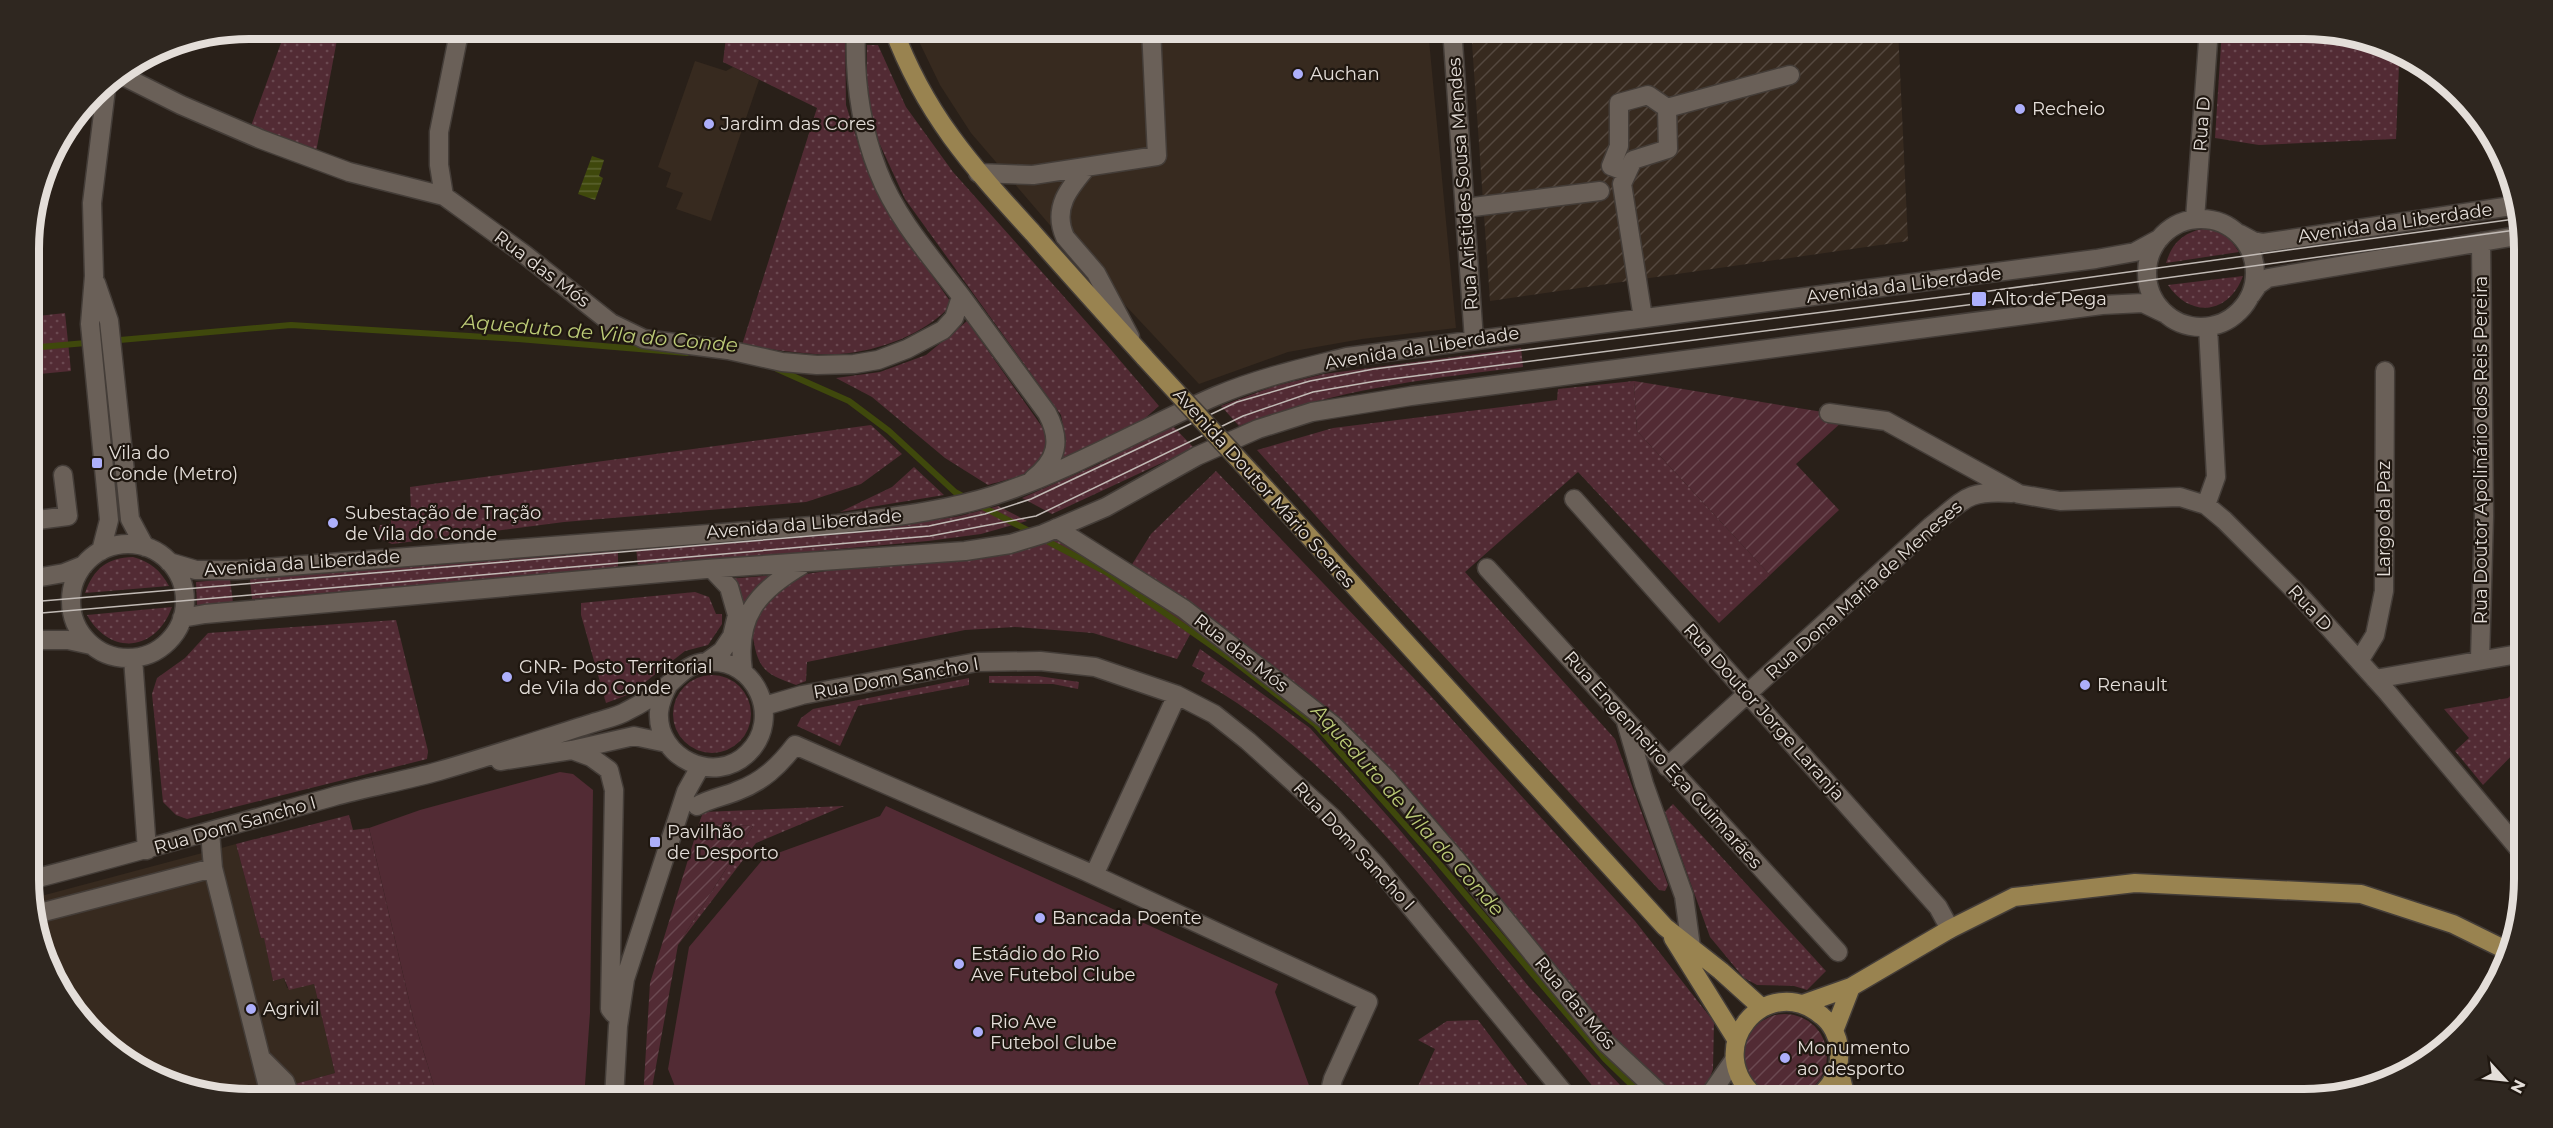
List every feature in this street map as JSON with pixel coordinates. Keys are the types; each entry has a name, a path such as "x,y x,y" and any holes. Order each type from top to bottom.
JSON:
{"main road":[{"name":"Avenida Doutor Mário Soares","path":"896,39 905,62 931,109 958,149 978,173 1665,927 1736,1039"},
{"path":"1746,1089 1738,1075 1734,1059 1736,1039 1751,1016 1762,1008 1782,1002 1803,1004 1851,987 1950,929 2014,897 2136,883 2361,894 2452,924 2502,947"},
{"name":"Avenida Doutor Mário Soares","path":"1665,927 1762,1008"},
{"path":"1834,1030 1851,987"},
{"path":"1803,1004 1821,1015 1834,1030 1839,1044 1837,1071 1832,1083 1826,1089"},
{"path":"1837,1071 1844,1089"}],"street":[{"path":"444,196 439,165 439,132 458,39"},
{"path":"856,39 857,91 878,172 902,216 1047,413 1054,427 1056,442 1053,456 1046,468 1027,484"},
{"path":"978,173 1033,174 1157,156 1152,39"},
{"name":"Rua Aristides Sousa Mendes","path":"1453,39 1474,340"},
{"name":"Rua D","path":"2194,219 2208,39"},
{"path":"1666,108 1790,75"},
{"name":"Rua das Mós","path":"127,78 181,105 260,139 349,172 444,196 524,254 611,323 644,339 728,350 782,362 817,365 854,364 878,360 907,349 943,330 954,318 961,297"},
{"path":"1622,170 1611,166 1619,146 1619,103 1648,95 1666,108"},
{"path":"101,551 109,520 90,324 94,276 92,202 105,97"},
{"path":"1600,191 1633,160 1668,149 1666,108"},
{"path":"1087,167 1065,193 1060,211 1061,230 1096,273 1140,352"},
{"path":"1622,170 1622,184 1643,318"},
{"path":"1465,208 1600,191 1624,195"},
{"name":"Avenida da Liberdade","path":"2238,233 2253,241 2263,243 2509,206"},
{"path":"2194,219 2210,219 2225,224 2238,233 2251,252 2254,263 2254,286 2250,297 2240,311 2225,321 2208,327 2191,326 2164,313 2154,299 2147,275 2148,262 2159,239 2175,226 2194,219"},
{"name":"Avenida da Liberdade","path":"2250,297 2258,285 2268,278 2513,237"},
{"name":"Avenida da Liberdade","path":"169,562 196,570 237,570 838,524 942,508 993,496 1027,484 1217,396 1257,381 1347,357 2096,260 2135,252 2159,239"},
{"name":"Rua Doutor Apolinário dos Reis Pereira","path":"2480,659 2484,516 2481,242"},
{"path":"94,276 110,321 130,519 145,547"},
{"name":"Avenida da Liberdade","path":"182,618 205,614 712,569 965,550 1010,544 1106,507 1197,456 1258,429 1312,412 1383,400 2102,305 2143,303 2164,313"},
{"path":"1829,413 1886,421 2019,494 2060,501 2180,497 2206,505 2216,477 2208,327"},
{"name":"Largo da Paz","path":"2359,661 2375,635 2384,591 2385,371"},
{"path":"39,520 68,516 63,475"},
{"name":"Rua Dona Maria de Meneses","path":"1667,767 1931,526 1963,501 1975,493 2019,494"},
{"name":"Rua Doutor Jorge Laranja","path":"1574,499 1938,907 1950,929"},
{"name":"Rua D","path":"2206,505 2272,568 2359,661 2514,843"},
{"name":"Rua das Mós","path":"1056,528 1184,609 1333,725 1387,779 1454,857 1606,1043 1655,1089"},
{"path":"39,577 64,573 84,565 101,551 115,545 130,544 158,552 169,562 182,582 185,602 182,618 175,634 164,646 149,654 133,658 118,658 91,645 68,640 39,640"},
{"path":"743,671 741,656 746,618 770,585 806,562"},
{"path":"84,565 74,581 71,605 75,624 91,645"},
{"name":"Rua Engenheiro Eça Guimarães","path":"1487,568 1838,952"},
{"path":"708,662 722,651 732,636 737,615 729,587 712,569"},
{"path":"2375,679 2514,654"},
{"path":"133,658 147,850"},
{"name":"Rua Dom Sancho I","path":"764,706 802,695 977,662 1040,661 1095,667 1177,695 1214,714 1248,741 1334,819 1472,979 1561,1089"},
{"path":"615,1089 619,1021 625,979 686,792 700,766 717,767 734,763 748,753 759,739 764,723 764,706 753,681 743,671 726,663 708,662"},
{"name":"Rua Dom Sancho I","path":"39,878 147,850 335,796 439,771 625,712 669,684 686,669 708,662"},
{"path":"667,743 661,729 659,713 662,698 669,684"},
{"path":"1094,875 1177,695"},
{"path":"1624,718 1644,784 1684,896 1691,947"},
{"name":"Rua Dom Sancho I","path":"439,771 572,750 634,736 667,743 687,762 700,766"},
{"path":"697,806 712,797 736,792 765,777 780,765 795,745 1094,875 1368,1002 1333,1078 1330,1089"},
{"path":"572,750 591,757 609,770 614,790 610,1008 619,1021"},
{"path":"210,832 213,868 269,1089"},
{"path":"42,912 213,868"},
{"path":"1714,1089 1734,1059"},
{"path":"262,1060 285,1082 287,1089"}],"shaded area":[{"path":"282,39 337,39 316,152 251,126"},
{"path":"726,39 845,39 846,105 866,168 896,224 952,304 941,315 901,339 855,352 803,353 742,345 817,108 723,62"},
{"path":"918,39 1429,39 1456,328 1362,339 1288,352 1199,384 1049,224 971,133 940,85"},
{"path":"1472,39 1898,39 1908,241 1490,301"},
{"path":"2221,39 2331,41 2358,46 2405,65 2399,66 2396,139 2259,145 2215,138"},
{"path":"867,45 878,45 906,107 953,172 1159,406 1136,426 1057,464 1066,441 1061,415 905,199 876,136 867,93"},
{"name":"Jardim das Cores","path":"695,61 726,71 733,67 759,80 711,221 676,209 683,193 666,187 671,173 658,167"},
{"path":"592,156 604,160 599,176 603,178 595,200 578,194"},
{"path":"2210,228 2229,238 2239,252 2166,263 2173,248 2182,238 2194,231"},
{"path":"2243,276 2237,289 2229,298 2209,308 2187,303 2168,285"},
{"path":"65,313 71,371 39,374 39,316"},
{"path":"967,321 1050,438 1039,460 1028,472 988,485 945,458 872,397 836,378 880,372 926,355"},
{"path":"1521,348 1523,367 1414,381 1344,395 1309,403 1239,426 1221,406 1275,386 1324,374"},
{"path":"1634,381 1637,431 1770,575 1719,623 1578,472 1465,572 1615,739 1668,885 1665,891 1659,890 1257,450 1333,428 1557,400 1558,389"},
{"path":"1634,381 1829,413 1844,420 1796,464 1839,510 1770,575 1637,431"},
{"path":"1171,424 1194,448 1052,514 1022,498 1099,464"},
{"path":"871,425 902,454 861,484 806,502 564,522 392,544 377,537 380,525 391,524 391,514 411,512 410,487"},
{"path":"914,467 944,495 840,512 892,487"},
{"path":"1216,471 1429,694 1635,921 1714,1022 1713,1069 1708,1083 1700,1089 1665,1089 1634,1061 1584,1006 1449,835 1362,741 1331,713 1234,636 1131,566 1151,534"},
{"path":"998,506 1027,521 981,534 928,541 638,567 636,547 916,523 960,516"},
{"path":"1055,538 1117,574 1194,627 1177,659 1093,633 1015,627 965,630 807,662 806,681 796,685 769,673 758,657 752,630 757,614 770,598 799,575"},
{"path":"618,549 618,569 252,599 250,579"},
{"path":"133,557 154,567 169,586 85,593 97,571 103,566 109,562"},
{"path":"778,575 744,612 727,579"},
{"path":"230,579 233,603 197,606 196,582"},
{"path":"695,592 709,597 716,614 722,614 722,624 708,645 685,651 630,694 606,703 581,615 581,603"},
{"path":"172,607 165,622 155,633 144,640 132,643 120,642 108,637 87,615"},
{"path":"396,620 428,751 427,759 187,819 176,815 163,802 152,694 157,678 185,658 208,633"},
{"path":"1200,649 1310,728 1399,829 1529,987 1624,1089 1595,1089 1444,904 1349,797 1279,734 1241,706 1201,681 1205,673 1192,666"},
{"path":"712,675 727,678 740,686 748,699 751,714 748,729 740,742 727,750 712,753 697,750 684,742 676,729 673,714 676,699 684,686 697,678"},
{"path":"989,676 1038,676 1079,682 1078,689 1053,684 989,683"},
{"path":"969,678 969,685 858,706 840,746 797,726 801,718 813,709"},
{"path":"2514,692 2514,753 2483,785 2455,751 2469,738 2444,709 2508,698"},
{"path":"560,772 573,774 593,790 590,1013 585,1089 435,1089 413,1017 369,828 420,810"},
{"path":"1673,804 1826,971 1807,990 1794,986 1757,985 1744,978 1710,937 1665,812"},
{"path":"844,806 756,843 678,945 753,826 699,824 703,812"},
{"name":"Estádio do Rio Ave Futebol Clube","path":"886,806 1278,984 1275,992 1310,1089 676,1089 668,1069 689,947 764,858 880,816"},
{"path":"349,815 353,830 369,828 413,1017 435,1089 296,1089 295,1084 335,1073 314,984 289,990 284,978 273,981 264,938 261,938 236,844"},
{"path":"699,824 753,826 678,945 652,1089 644,1089 650,983"},
{"path":"236,844 261,938 264,937 273,981 284,978 287,988 314,984 335,1073 295,1084 293,1089 235,1089 195,1082 144,1061 121,1046 101,1027 82,1007 67,984 46,933 40,896"},
{"path":"1777,1015 1793,1015 1808,1021 1820,1033 1826,1048 1824,1072 1811,1089 1759,1089 1750,1079 1744,1064 1744,1048 1750,1033 1762,1021"},
{"path":"1478,1020 1530,1089 1417,1089 1435,1049 1418,1040 1447,1021"}],"waterway":[{"name":"Aqueduto de Vila do Conde","path":"39,347 291,325 518,339 687,353"},
{"name":"Aqueduto de Vila do Conde","path":"777,369 849,401 889,431 955,492 968,499"},
{"name":"Aqueduto de Vila do Conde","path":"979,505 1031,532"},
{"name":"Aqueduto de Vila do Conde","path":"1043,539 1106,572 1232,660 1316,725 1436,860 1605,1059 1636,1089"}],"tram line":[{"path":"39,601 929,526 985,514 1031,499 1237,402 1310,381 1374,369 1982,292 2512,219"},
{"path":"39,613 930,536 1036,516 1243,416 1313,392 1376,381 1983,303 2513,230"}],"place":[{"name":"Auchan","path":"1298,74"},
{"name":"Recheio","path":"2020,109"},
{"name":"Jardim das Cores","path":"709,124"},
{"name":"Alto de Pega","path":"1979,299"},
{"name":"Vila do Conde (Metro)","path":"97,463"},
{"name":"Subestação de Tração de Vila do Conde","path":"333,523"},
{"name":"GNR- Posto Territorial de Vila do Conde","path":"507,677"},
{"name":"Renault","path":"2085,685"},
{"name":"Pavilhão de Desporto","path":"655,842"},
{"name":"Bancada Poente","path":"1040,918"},
{"name":"Estádio do Rio Ave Futebol Clube","path":"959,964"},
{"name":"Agrivil","path":"251,1009"},
{"name":"Rio Ave Futebol Clube","path":"978,1032"},
{"name":"Monumento ao desporto","path":"1785,1058"}]}
